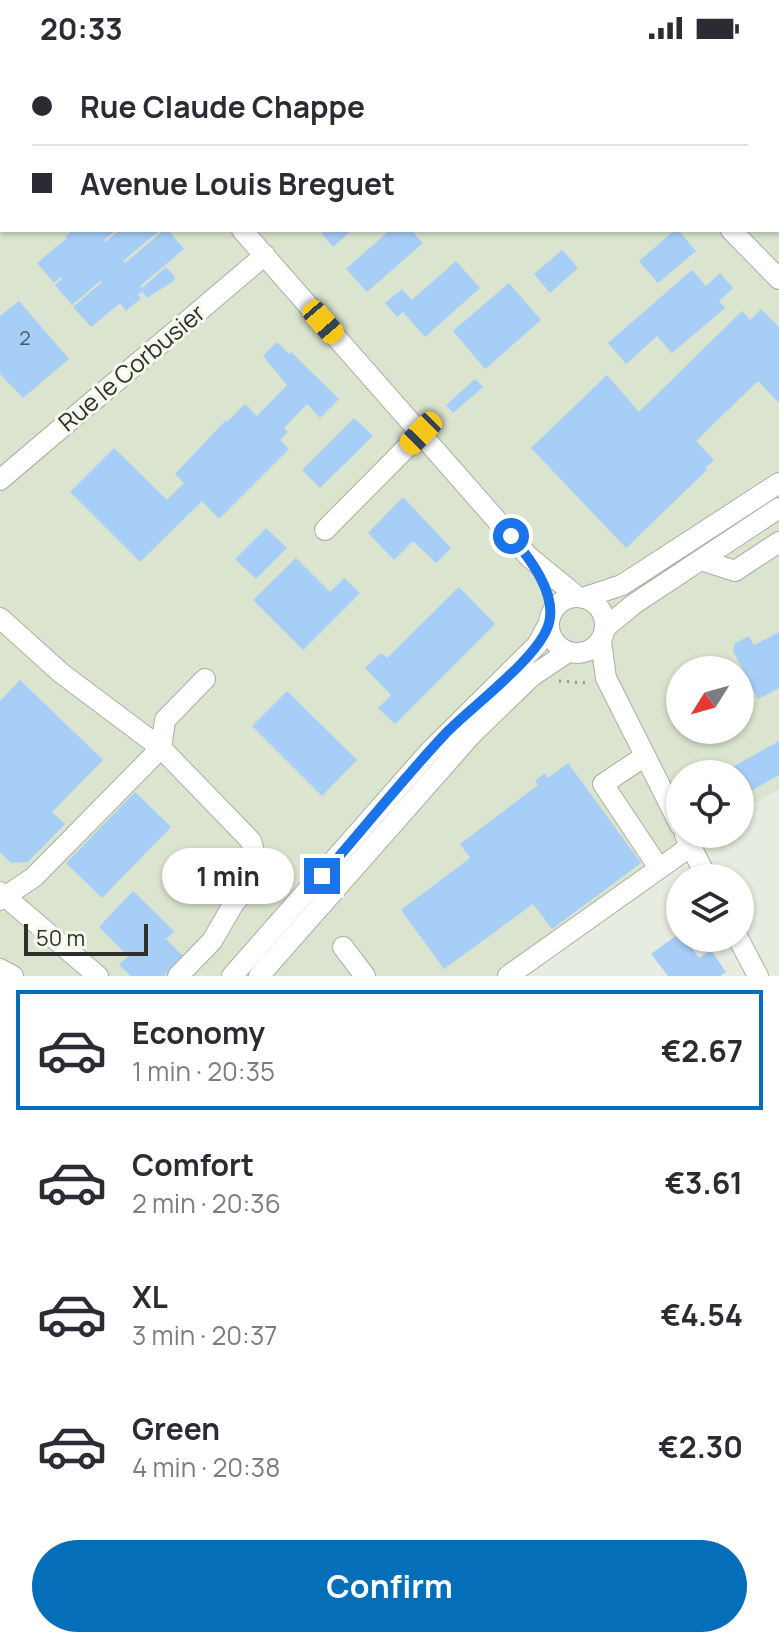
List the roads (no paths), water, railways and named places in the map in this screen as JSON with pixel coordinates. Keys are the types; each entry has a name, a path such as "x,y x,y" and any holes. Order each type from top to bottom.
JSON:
{"street":[{"path":"244,232 529,557 597,606 605,620 606,678 666,797"},
{"path":"733,232 779,279"},
{"name":"Rue le Corbusier","path":"0,480 265,255"},
{"path":"325,530 421,433"},
{"path":"232,976 439,741 537,645 557,605 622,585 779,483"},
{"path":"259,976 472,734 532,676 570,652 588,651 634,604 779,508"},
{"path":"701,560 735,571 779,542"},
{"path":"529,557 550,603 554,641 592,670 617,703"},
{"path":"0,618 61,673 161,748 251,841 260,874 234,903 212,941 178,976"},
{"path":"98,976 2,896 34,877 161,748 165,720 205,679"},
{"path":"645,756 603,784 659,868"},
{"path":"508,976 659,868 680,848"},
{"path":"343,947 365,976"},
{"path":"745,952 758,976"},
{"path":"0,969 13,976"}]}
